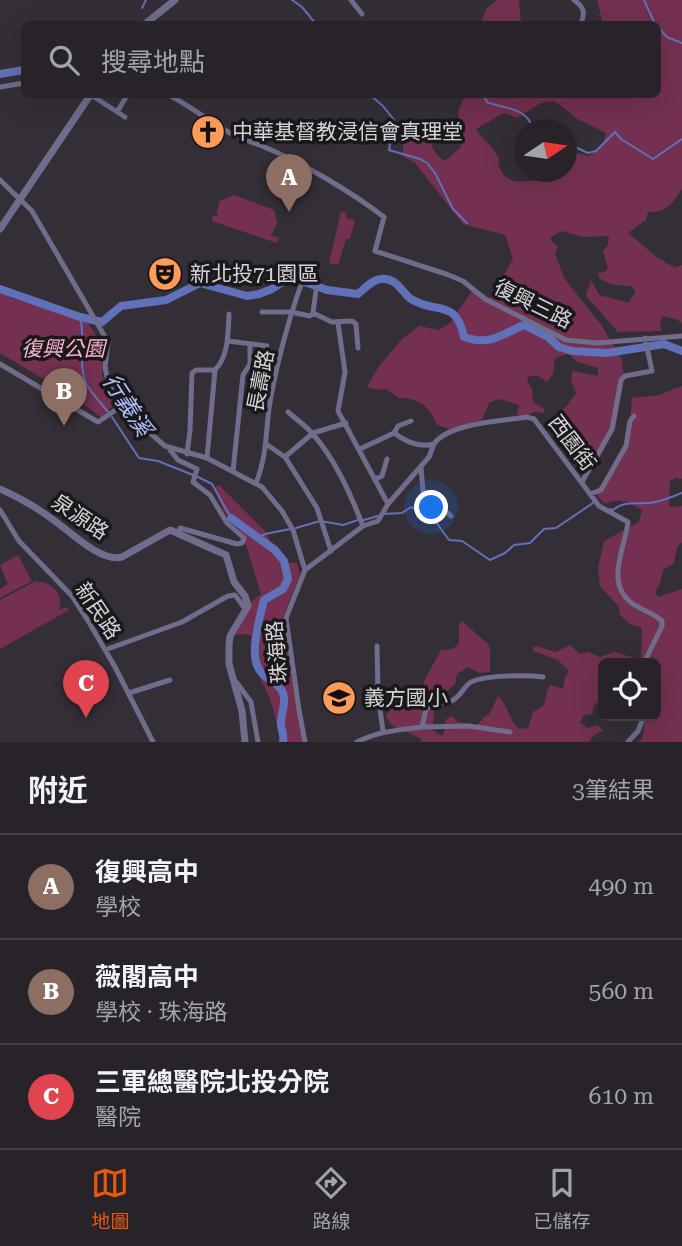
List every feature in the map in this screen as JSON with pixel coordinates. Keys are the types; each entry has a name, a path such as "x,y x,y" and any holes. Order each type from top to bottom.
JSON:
{"street":[{"path":"149,21 175,0"},
{"path":"351,0 362,14"},
{"path":"575,0 583,9 582,21"},
{"path":"0,87 21,84"},
{"path":"0,229 89,98"},
{"path":"96,98 125,117"},
{"path":"117,112 126,98"},
{"name":"復興三路","path":"175,98 243,140 263,146 321,177 384,217 375,251 463,281 485,299 566,340 597,343 682,335"},
{"path":"0,180 32,211 108,342 105,367 108,382 120,407 168,448 178,460 197,471 193,482 209,495 228,523 244,538 242,543 237,544 180,528 179,532 226,555 234,582 247,602 246,610 230,636 229,664 242,711 245,742"},
{"name":"長壽路","path":"256,483 263,464 270,406 291,312 301,285"},
{"path":"313,313 316,290"},
{"path":"262,312 291,312 310,316 313,313"},
{"path":"313,313 338,323 352,321 356,324 358,348"},
{"path":"208,458 215,370 221,363 228,341 229,314"},
{"path":"338,323 345,372 338,411 388,504"},
{"path":"582,482 612,429 623,377 652,371 645,338"},
{"path":"228,341 267,346"},
{"path":"233,471 243,375 250,364 250,344"},
{"path":"0,364 98,422 120,407"},
{"path":"187,454 192,373 195,370 215,370"},
{"path":"288,412 313,433 353,498 363,526"},
{"name":"西園街","path":"434,444 438,439 462,428 527,417 534,419 590,494 601,490 626,446 634,416"},
{"path":"360,449 394,433 398,426 411,421"},
{"path":"285,457 313,433 346,423"},
{"path":"168,448 208,458 256,483 282,511 293,530 305,570 363,526 378,521 388,504 429,457 434,444 420,446 405,441 394,433"},
{"path":"266,444 285,457 317,508 331,551"},
{"path":"375,479 382,476 387,459"},
{"path":"421,467 423,492 451,516"},
{"name":"泉源路","path":"0,489 54,520 78,540 113,558 122,557 164,531 179,532"},
{"path":"590,494 599,506 628,522 618,560 621,588 626,598 662,621 647,658"},
{"name":"新民路","path":"0,510 19,541 72,597 105,650 153,742"},
{"name":"珠海路","path":"305,570 286,618 305,742"},
{"path":"105,650 182,622 228,596 235,595 246,610"},
{"path":"376,646 383,731"},
{"path":"422,727 426,709 437,702 454,700 470,683 520,674 542,677"},
{"path":"233,679 251,702 258,742"},
{"path":"129,694 170,680"},
{"path":"628,742 638,731 642,721"},
{"path":"357,742 383,731 398,732 422,727 469,726 510,732"}],"green space":[{"path":"497,0 519,0 521,21 482,21 486,9"},
{"path":"597,0 682,0 682,189 668,206 660,211 648,212 646,220 628,233 658,258 675,268 682,265 682,323 663,316 660,320 661,331 618,332 586,296 591,280 600,296 628,303 635,293 631,286 613,285 599,278 598,273 608,268 603,251 608,245 609,236 582,237 562,231 551,237 551,241 558,246 555,253 564,278 602,326 622,360 624,380 615,430 599,459 592,447 589,448 565,432 562,421 555,414 566,407 576,393 571,380 572,371 598,376 598,368 578,362 568,354 555,358 553,374 547,382 537,375 528,377 533,402 544,409 544,413 535,412 521,417 517,414 519,405 499,399 489,403 482,420 450,429 437,425 427,408 417,401 399,398 386,389 367,387 379,366 402,339 419,326 439,330 450,323 474,288 490,298 513,259 505,235 463,224 415,163 403,156 403,145 412,138 421,119 427,125 430,140 440,158 445,161 461,147 458,111 464,98 661,98 661,21 602,21"},
{"path":"234,195 274,210 277,223 271,235 279,238 277,243 212,221 213,215 218,216 220,201"},
{"path":"341,212 346,213 346,218 355,220 338,265 329,263"},
{"name":"復興公園","path":"0,293 84,317 103,346 102,373 114,405 101,417 0,353"},
{"path":"682,386 682,479 670,481 669,507 682,506 682,542 677,547 674,563 663,570 655,593 658,597 682,589 682,742 636,742 642,739 645,721 661,721 661,658 641,658 642,628 630,624 620,615 619,607 600,586 598,568 604,541 639,522 642,510 624,501 605,504 594,492 602,483 629,435 632,398 659,395"},
{"path":"219,485 264,530 277,552 288,563 297,563 300,574 283,617 303,742 281,742 270,699 255,668 250,644 252,636 235,635 249,609 249,603 261,594 246,545 238,528 224,512 214,488"},
{"path":"18,555 32,581 0,598 0,589 8,584 0,565"},
{"path":"36,581 55,590 60,599 59,610 67,607 69,610 0,649 0,600"},
{"path":"462,621 488,644 490,672 480,673 468,667 457,674 455,684 441,696 441,701 435,707 432,730 442,736 446,728 445,720 452,716 458,722 477,725 489,715 498,696 519,729 528,728 533,712 544,705 548,688 551,685 563,689 569,671 558,660 533,651 533,647 556,652 570,645 580,654 588,652 600,657 615,652 634,658 598,658 598,701 592,714 584,715 580,723 588,728 598,725 603,731 595,734 589,742 420,742 422,740 392,725 386,716 398,697 411,695 427,704 433,699 424,681 441,650 453,649 459,643 459,624"}],"waterway":[{"path":"142,8 146,0"},
{"path":"292,0 314,21"},
{"path":"644,0 654,21"},
{"path":"661,30 667,37 682,43"},
{"path":"0,74 21,70"},
{"path":"374,98 394,120 389,150 427,163 453,209 467,223"},
{"path":"485,98 487,102 514,110 528,119"},
{"path":"577,148 588,153 596,151 615,132 621,139 653,159 682,139"},
{"path":"0,289 102,322 121,306 166,300 200,283 247,296 259,294 294,278 327,290 358,294 374,281 386,279 420,304 451,312 456,317 464,337 489,340 524,325 548,337 559,347 572,351 607,353 664,344 682,351"},
{"name":"行義溪","path":"80,317 84,377 89,389 108,412"},
{"name":"行義溪","path":"112,417 139,458 158,461 193,475"},
{"name":"行義溪","path":"198,477 212,484 231,518"},
{"path":"610,509 625,504 656,502 682,493"},
{"path":"383,514 402,513 411,507 433,518 449,540 462,541 490,560 514,545 530,543 544,529 556,528 593,503"},
{"path":"364,520 378,516"},
{"name":"行義溪","path":"231,518 275,550 284,561 288,579 283,589 264,600 255,651 259,669 280,688 284,696 281,724 283,742"},
{"path":"296,528 320,521 343,525 358,520"},
{"path":"257,538 290,529"}],"place":[{"name":"中華基督教浸信會真理堂","path":"208,132"},
{"name":"復興高中","path":"289,212"},
{"name":"新北投71園區","path":"165,274"},
{"name":"薇閣高中","path":"64,426"},
{"name":"義方國小","path":"339,698"},
{"name":"三軍總醫院北投分院","path":"86,718"}]}
